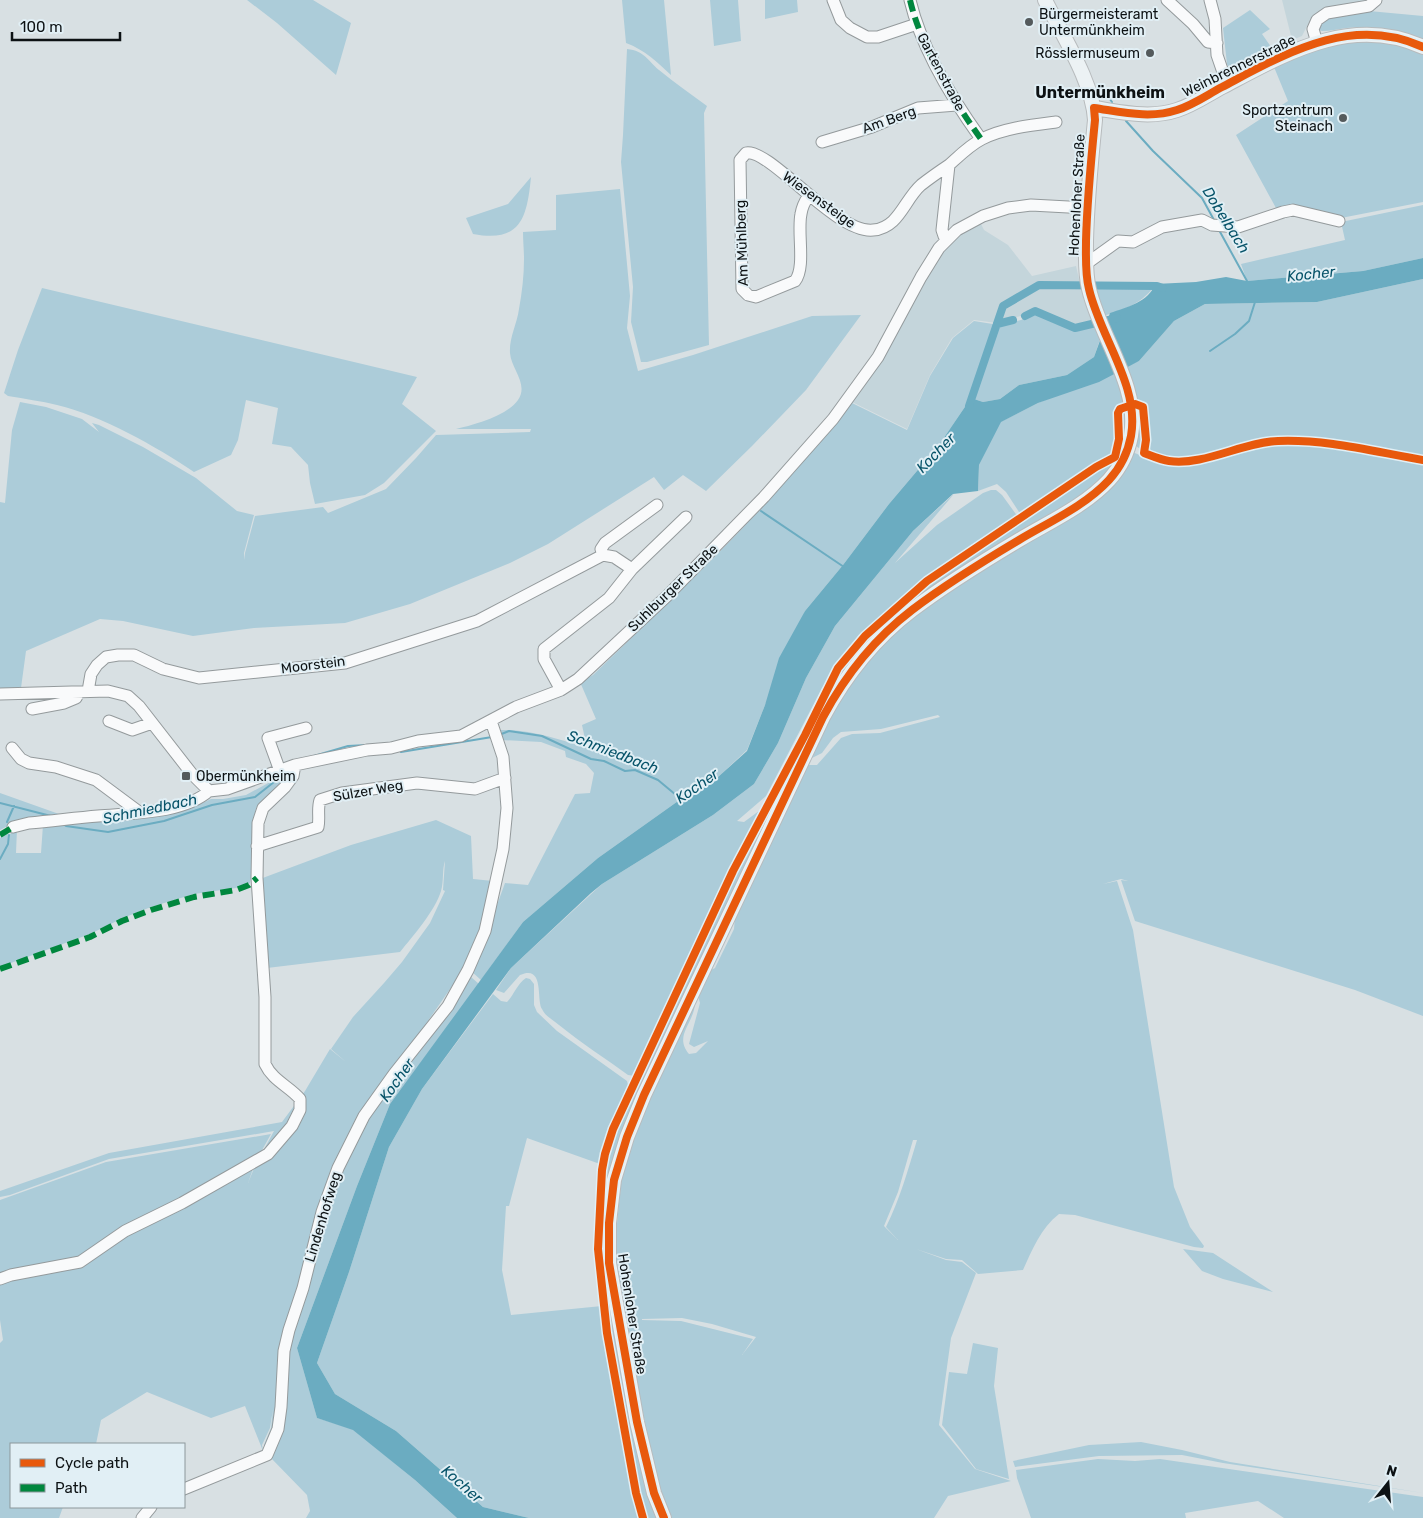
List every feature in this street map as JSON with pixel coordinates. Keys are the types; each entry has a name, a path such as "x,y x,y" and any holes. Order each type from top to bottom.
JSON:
{"main road":[{"name":"Hohenloher Straße","path":"664,1518 654,1493 636,1422 609,1263 609,1223 614,1180 627,1137 641,1104 823,717 848,674 877,642 917,606 1018,540 1095,493 1110,479 1124,458 1131,437 1130,405 1122,375 1092,300 1086,270 1086,208 1095,120 1094,108 1081,72 1045,0"},
{"name":"Weinbrennerstraße","path":"1094,108 1147,115 1177,110 1297,49 1331,38 1367,34 1388,37 1423,47"}],"street":[{"path":"834,0 841,20 850,28 867,37 878,37 917,24"},
{"name":"Gartenstraße","path":"910,0 917,24 957,106 981,139"},
{"path":"1167,0 1193,24 1208,42 1216,43"},
{"path":"1210,0 1215,20 1217,55 1227,84"},
{"path":"1317,43 1314,28 1317,20 1327,13 1369,6 1376,0"},
{"name":"Am Berg","path":"822,142 872,127 918,108 957,106"},
{"path":"947,240 942,230 949,165 981,139 1016,128 1056,122"},
{"name":"Am Mühlberg","path":"757,155 752,152 746,153 740,160 742,289 748,295 756,297 797,279 800,269 800,215 809,195"},
{"name":"Wiesensteige","path":"757,155 857,229 874,230 884,228 892,222 921,185 949,165"},
{"name":"Suhlburger Straße","path":"13,826 52,820 170,808 193,801 209,791 227,789 295,765 367,750 391,748 418,742 494,731 516,707 561,690 578,679 667,596 764,497 833,419 878,357 921,277 939,248 957,230 974,221 1008,208 1031,205 1086,208"},
{"path":"1086,270 1118,241 1133,242 1162,227 1202,220 1218,226 1238,227 1293,210 1339,220"},
{"name":"Moorstein","path":"84,692 91,674 106,657 134,655 163,669 199,678 345,663 476,621 602,555 601,549 605,543 657,505"},
{"path":"561,690 544,659 544,649 609,598 632,569 686,517"},
{"path":"602,555 614,557 632,569"},
{"path":"0,694 108,691 128,696 139,706 192,774 209,791"},
{"path":"32,709 64,703 84,692"},
{"path":"109,721 132,730 152,723"},
{"path":"280,771 268,738 306,728"},
{"name":"Lindenhofweg","path":"185,1489 267,1455 278,1429 284,1351 289,1330 303,1288 322,1212 338,1168 364,1116 394,1074 448,1006 468,970 485,931 503,849 507,808 502,757 494,731"},
{"path":"12,748 21,759 29,763 56,767 96,780 139,812"},
{"path":"0,1279 11,1275 80,1262 124,1231 182,1203 268,1154 292,1126 300,1110 300,1099 294,1092 270,1074 265,1064 265,997 257,878 257,846 260,814 263,808 285,787 292,776 295,765"},
{"name":"Sülzer Weg","path":"257,846 318,827 318,806 320,800 342,794 417,783 475,788 505,778"},
{"path":"142,1518 150,1508"}],"shaded area":[{"path":"247,0 313,0 351,23 336,75 277,23"},
{"path":"622,0 664,0 671,75 645,53 626,43"},
{"path":"710,0 738,0 741,41 714,46"},
{"path":"765,0 797,0 798,12 765,19"},
{"path":"1282,0 1366,0 1326,8 1311,18 1302,36 1292,40"},
{"path":"1250,10 1270,29 1262,34 1274,51 1231,74 1227,64 1223,28"},
{"path":"1369,11 1423,16 1423,41 1404,34 1376,28 1319,30 1320,23 1327,19"},
{"name":"Sportzentrum Steinach","path":"1373,39 1423,51 1423,202 1341,218 1276,208 1236,135 1288,101 1274,67 1334,40"},
{"path":"627,49 645,56 659,70 707,106 704,113 709,345 647,362 641,362 631,322 633,287 621,162"},
{"path":"531,177 524,215 511,231 502,235 473,234 466,218 508,204"},
{"path":"620,189 630,296 627,328 638,371 812,316 861,315 806,390 706,491 683,475 664,490 654,477 548,544 510,563 410,604 345,623 254,628 193,636 123,621 100,619 26,651 21,688 0,688 0,502 5,503 12,430 20,402 46,407 82,419 99,432 92,423 99,425 143,447 196,478 237,511 254,515 244,553 245,560 245,553 255,516 323,507 328,513 386,489 436,435 530,432 531,429 456,429 480,422 506,411 513,406 521,394 521,382 511,359 510,347 523,284 523,232 556,230 556,195"},
{"path":"1423,205 1423,258 1363,271 1247,281 1241,264 1345,240 1341,222"},
{"path":"979,220 984,230 1008,245 1032,276 1076,266 1084,301 1094,322 1075,327 1036,310 997,323 974,320 952,338 930,375 907,429 850,401 945,245"},
{"path":"1423,279 1423,458 1338,443 1278,437 1194,457 1166,459 1152,453 1147,433 1147,406 1134,399 1119,409 1115,446 1109,456 1026,512 1019,512 1006,492 997,484 978,491 979,465 1000,422 1038,403 1139,361 1174,321 1205,304 1317,302"},
{"path":"1155,285 1143,298 1128,307 1094,319 1083,286 1132,288"},
{"path":"42,288 417,377 402,404 436,431 384,483 365,495 315,504 308,465 291,447 272,444 278,408 246,400 238,440 231,455 194,472 146,442 92,416 57,405 8,396 4,393"},
{"path":"1035,313 1076,330 1106,322 1094,357 1067,375 1019,385 1000,399 983,402 971,398 939,445 889,504 805,611 747,750 718,777 681,799 598,858 523,922 481,980 471,971 480,952 505,883 528,885 575,794 590,793 594,773 586,764 566,757 565,751 541,742 501,740 500,730 533,733 587,748 582,725 596,719 580,682 593,675 728,544 791,475 850,402 907,430 930,376 953,338 974,321 999,325 1021,320"},
{"path":"1136,407 1142,407 1144,418 1143,449 1135,445"},
{"path":"1127,408 1125,435 1120,450 1121,412"},
{"path":"1265,443 1327,445 1423,463 1423,1016 1355,990 1135,921 1121,880 1128,881 1121,879 1103,884 1117,881 1133,930 1174,1187 1190,1227 1204,1246 1203,1248 1075,1215 1059,1214 1042,1233 1023,1270 978,1274 962,1260 946,1259 916,1249 946,1260 962,1262 976,1273 951,1338 939,1425 975,1469 1011,1481 948,1496 934,1518 672,1518 657,1481 626,1330 615,1243 622,1175 634,1134 648,1100 695,1002 692,1016 684,1035 685,1047 689,1054 696,1053 708,1041 694,1047 689,1044 700,1003 698,996 711,970 715,968 734,929 735,917 806,765 817,765 841,738 852,734 880,733 940,717 938,715 881,729 841,732 833,738 822,753 810,759 830,717 854,678 868,660 901,627 938,599 1071,515 1132,452 1153,460 1181,465 1210,459","holes":["913,1140 917,1140 907,1173 886,1227 898,1240 884,1226 898,1192","682,1318 712,1324 756,1337 742,1355 753,1339 681,1321 642,1320"]},
{"path":"1107,464 1115,466 1099,482 856,656 645,1082 606,1216 660,1518 645,1518 607,1317 602,1264 600,1229 603,1175 619,1121 748,843 826,694 857,648 881,623 926,586 979,547"},
{"path":"996,490 1002,495 1018,517 994,531 925,579 858,636 822,688 766,796 737,821 744,822 759,811 703,924 674,994 635,1076 628,1075 547,1016 540,1005 538,984 533,974 520,975 504,993 496,990 511,968 602,884 713,815 754,784 778,743 806,678 835,626 913,531 954,494 895,563 937,525 983,493"},
{"path":"285,774 283,780 256,808 254,821 254,862 250,883 236,888 194,894 151,907 90,934 0,967 0,838 8,833 9,841 10,834 17,829 16,853 41,853 43,825 190,809 211,799 246,795"},
{"path":"0,793 59,814 49,817 21,819 0,830"},
{"path":"436,820 471,836 473,879 493,881 482,931 464,969 391,1074 454,1006 471,977 479,984 390,1104 357,1186 297,1348 317,1418 353,1429 415,1480 457,1518 306,1518 310,1511 307,1495 271,1458 275,1449 264,1445 271,1428 273,1409 270,1428 262,1445 263,1451 245,1406 211,1418 147,1392 101,1420 96,1443 10,1443 10,1508 63,1508 59,1518 0,1518 0,1343 3,1340 0,1320 0,1284 17,1278 84,1264 127,1235 254,1166 248,1183 274,1131 109,1159 10,1195 0,1197 0,1191 109,1153 282,1122 305,1091 330,1049 346,1062 331,1049 353,1017 402,962 430,923 445,891 443,890 445,861 442,887 438,899 423,923 400,952 267,968 260,879 351,845"},
{"path":"526,978 530,979 534,984 534,1005 537,1012 557,1031 627,1081 629,1089 610,1128 600,1164 527,1138 509,1206 506,1206 502,1270 511,1315 602,1306 615,1406 641,1518 529,1518 483,1507 396,1431 335,1394 317,1363 349,1272 389,1147 422,1089 493,994 501,1001 507,1002 520,983"},
{"path":"271,1134 261,1152 79,1259 0,1277 0,1200 106,1162"},
{"path":"1183,1249 1213,1253 1273,1292 1223,1279 1202,1271"},
{"path":"973,1343 998,1348 994,1386 1009,1479 976,1469 942,1425 949,1372 967,1374"},
{"path":"1141,1442 1230,1462 1423,1493 1223,1463 1182,1455 1099,1456 1015,1467 1013,1461 1089,1445"},
{"path":"1098,1459 1135,1461 1160,1459 1423,1497 1423,1518 1284,1518 1258,1501 1185,1513 1186,1518 1031,1518 1016,1470"}],"water":[{"name":"Kocher","path":"1423,258 1423,279 1317,302 1205,304 1174,321 1139,361 1099,382 1038,403 1001,422 979,465 978,491 953,494 913,531 835,626 806,678 778,743 754,784 713,815 602,884 591,893 511,968 422,1089 389,1147 349,1272 317,1363 335,1394 396,1431 483,1507 529,1518 457,1518 415,1480 353,1430 317,1418 297,1348 357,1186 390,1104 523,922 598,858 681,799 718,777 747,751 765,705 779,658 805,611 889,504 939,445 971,398 983,402 1000,399 1019,385 1067,375 1094,357 1110,313 1143,300 1155,284 1196,282 1226,277 1247,281 1363,271"}],"waterway":[{"name":"Dobelbach","path":"1101,87 1112,102"},
{"name":"Dobelbach","path":"1126,121 1153,151 1202,198 1214,220"},
{"name":"Dobelbach","path":"1219,230 1247,281"},
{"path":"969,406 1003,306 1039,285 1157,286 1163,288"},
{"path":"1210,351 1235,334 1249,321 1255,302"},
{"path":"1025,316 1035,311 1075,328 1117,318"},
{"path":"997,324 1013,320"},
{"path":"761,511 844,567"},
{"name":"Schmiedbach","path":"499,735 509,731 542,736 591,759 604,761 625,771 635,770 658,780 682,800"},
{"name":"Schmiedbach","path":"401,752 492,737"},
{"name":"Schmiedbach","path":"314,756 348,746 367,745"},
{"name":"Schmiedbach","path":"63,824 108,832 164,821 212,805 255,797 274,782"},
{"name":"Schmiedbach","path":"0,803 51,816"},
{"path":"7,822 14,806"},
{"path":"0,859 8,844 9,835"}],"marked path":[{"path":"910,0 922,36 939,72 981,139"},
{"path":"0,835 13,827"},
{"path":"0,969 90,937 122,921 151,910 194,897 236,890 249,885 257,878"}],"cycle path":[{"path":"664,1518 654,1493 637,1422 609,1263 609,1223 614,1180 627,1137 644,1095 823,717 851,673 873,646 898,621 978,565 1089,498 1109,480 1126,454 1131,436 1132,417 1130,399 1118,362 1094,307 1086,271 1089,180 1095,120 1094,108 1125,113 1167,113 1194,103 1246,74 1294,51 1344,36 1370,35 1396,38 1423,47"},
{"path":"643,1518 636,1493 607,1333 598,1249 602,1170 605,1154 613,1129 733,871 838,668 865,636 927,581 1096,467 1115,457 1119,439 1118,413 1120,409 1135,404 1143,407 1146,440 1144,453 1166,460 1182,462 1196,460 1251,445 1278,441 1315,442 1423,460"}],"place":[{"name":"Bürgermeisteramt Untermünkheim","path":"1029,22"},
{"name":"Rösslermuseum","path":"1150,53"},
{"name":"Sportzentrum Steinach","path":"1343,118"},
{"name":"Obermünkheim","path":"186,776"}],"district":[{"name":"Untermünkheim","path":"1100,92"}]}
